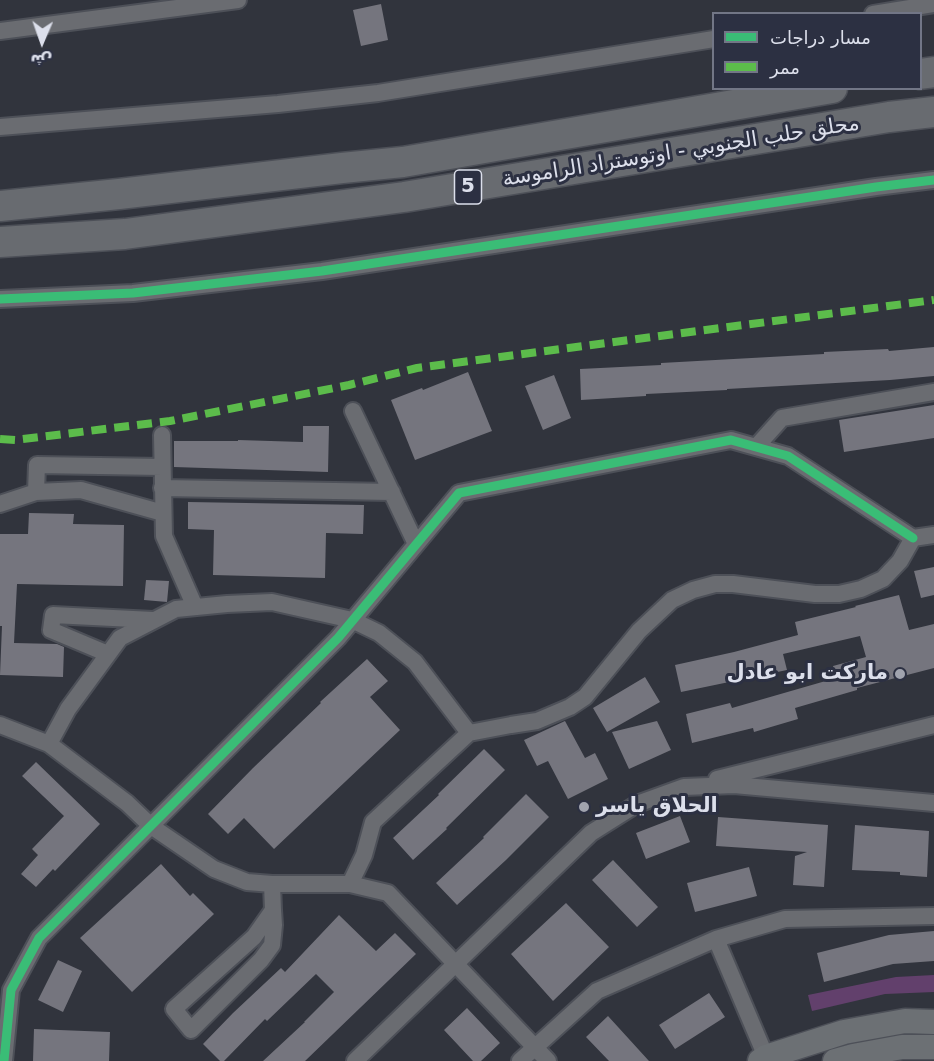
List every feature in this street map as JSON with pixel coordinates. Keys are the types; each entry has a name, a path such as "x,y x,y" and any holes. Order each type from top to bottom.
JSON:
{"highway":[{"name":"محلق حلب الجنوبي - اوتوستراد الراموسة","path":"0,206 403,162 820,90"},
{"name":"محلق حلب الجنوبي - اوتوستراد الراموسة","path":"0,243 125,234 404,197 934,111"}],"street":[{"path":"0,31 238,0"},
{"path":"885,12 934,4"},
{"path":"0,127 278,104 378,93 712,39"},
{"path":"0,299 134,293 322,271 934,180"},
{"path":"756,447 783,418 934,392"},
{"path":"354,411 416,544"},
{"path":"162,435 164,536 195,607"},
{"path":"4,1061 11,990 39,938 338,638 459,493 731,440 788,456 914,538 934,535"},
{"path":"36,492 37,465 162,467"},
{"path":"162,488 392,492"},
{"path":"0,504 36,492 81,490 163,513"},
{"path":"350,884 364,855 373,822 469,733 537,721 570,707 585,697 639,631 672,600 693,590 714,584 733,584 815,594 838,594 861,589 883,579 900,561 914,538"},
{"path":"49,744 68,709 120,638 176,609 272,602 352,620 379,633 415,662 469,733"},
{"path":"108,654 51,630 53,615 154,620"},
{"path":"355,1061 591,833 637,804 684,787 934,724"},
{"path":"0,725 49,744 127,803 151,826 213,869 247,882 350,884 388,893 548,1061"},
{"path":"684,787 734,785 934,803"},
{"path":"272,884 274,925 272,945 261,960 191,1030 174,1009 254,938 273,910"},
{"path":"520,1061 597,991 716,939 785,919 934,916"},
{"path":"716,939 763,1059 844,1032 904,1021 934,1022"},
{"path":"835,1061 902,1047 934,1047"}],"shaded area":[{"path":"934,975 934,992 885,994 812,1011 808,995 896,977"}],"building":[{"path":"381,4 388,40 361,46 353,10"},
{"path":"934,347 934,376 581,400 580,369 824,354 824,352 888,349 889,351"},
{"path":"468,372 492,431 415,460 391,400"},
{"path":"554,375 571,418 543,430 525,386"},
{"path":"934,405 934,438 844,452 839,420"},
{"path":"303,426 329,426 328,472 174,467 174,441 303,442"},
{"path":"188,502 364,505 363,534 326,533 325,578 213,575 214,530 188,529"},
{"path":"29,513 74,514 73,524 124,525 123,586 17,584 14,643 57,644 64,647 63,677 0,675 2,626 0,626 0,534 28,534"},
{"path":"934,567 934,595 921,598 914,571"},
{"path":"146,580 169,581 167,602 144,600"},
{"path":"899,595 909,630 934,624 934,668 857,688 857,690 795,708 798,719 754,732 753,728 692,743 686,714 730,703 732,708 836,678 833,666 866,657 860,636 783,654 787,670 681,692 675,665 798,635 795,622"},
{"path":"367,659 388,681 370,697 400,730 274,849 244,818 228,834 208,814 320,702"},
{"path":"645,677 660,702 607,732 593,708"},
{"path":"565,721 585,758 595,753 608,779 568,799 548,761 537,766 524,740"},
{"path":"657,721 671,750 629,769 612,732"},
{"path":"484,749 505,770 413,860 393,838"},
{"path":"36,762 100,824 55,871 53,869 36,887 21,874 38,855 32,849 64,816 22,776"},
{"path":"526,794 549,817 457,905 436,883"},
{"path":"680,816 690,842 646,859 636,833"},
{"path":"718,817 828,825 824,887 793,885 795,856 807,852 716,846"},
{"path":"855,825 929,831 927,877 900,875 900,872 852,870"},
{"path":"613,860 658,907 637,927 592,880"},
{"path":"161,864 190,896 193,893 214,914 132,992 80,938"},
{"path":"749,867 757,896 695,912 687,883"},
{"path":"566,903 609,947 553,1001 511,954"},
{"path":"339,915 376,951 395,933 416,954 305,1061 263,1061 334,992 316,974 267,1021 265,1019 224,1061 220,1061 203,1044 281,968 285,972"},
{"path":"934,931 934,961 893,964 824,982 817,953 889,935"},
{"path":"58,960 82,971 63,1012 38,1000"},
{"path":"709,993 725,1017 675,1049 659,1025"},
{"path":"467,1008 500,1043 481,1061 473,1061 444,1030"},
{"path":"608,1016 649,1061 609,1061 586,1037"},
{"path":"34,1029 110,1032 109,1061 33,1061"}],"marked path":[{"path":"0,439 15,440 170,421 349,385 417,368 934,300"}],"cycle path":[{"path":"0,299 133,293 322,271 934,180"},
{"path":"4,1061 11,990 39,938 338,638 459,493 731,440 788,456 913,538"}],"place":[{"name":"ماركت ابو عادل","path":"900,674"},
{"name":"الحلاق ياسر","path":"584,807"}]}
